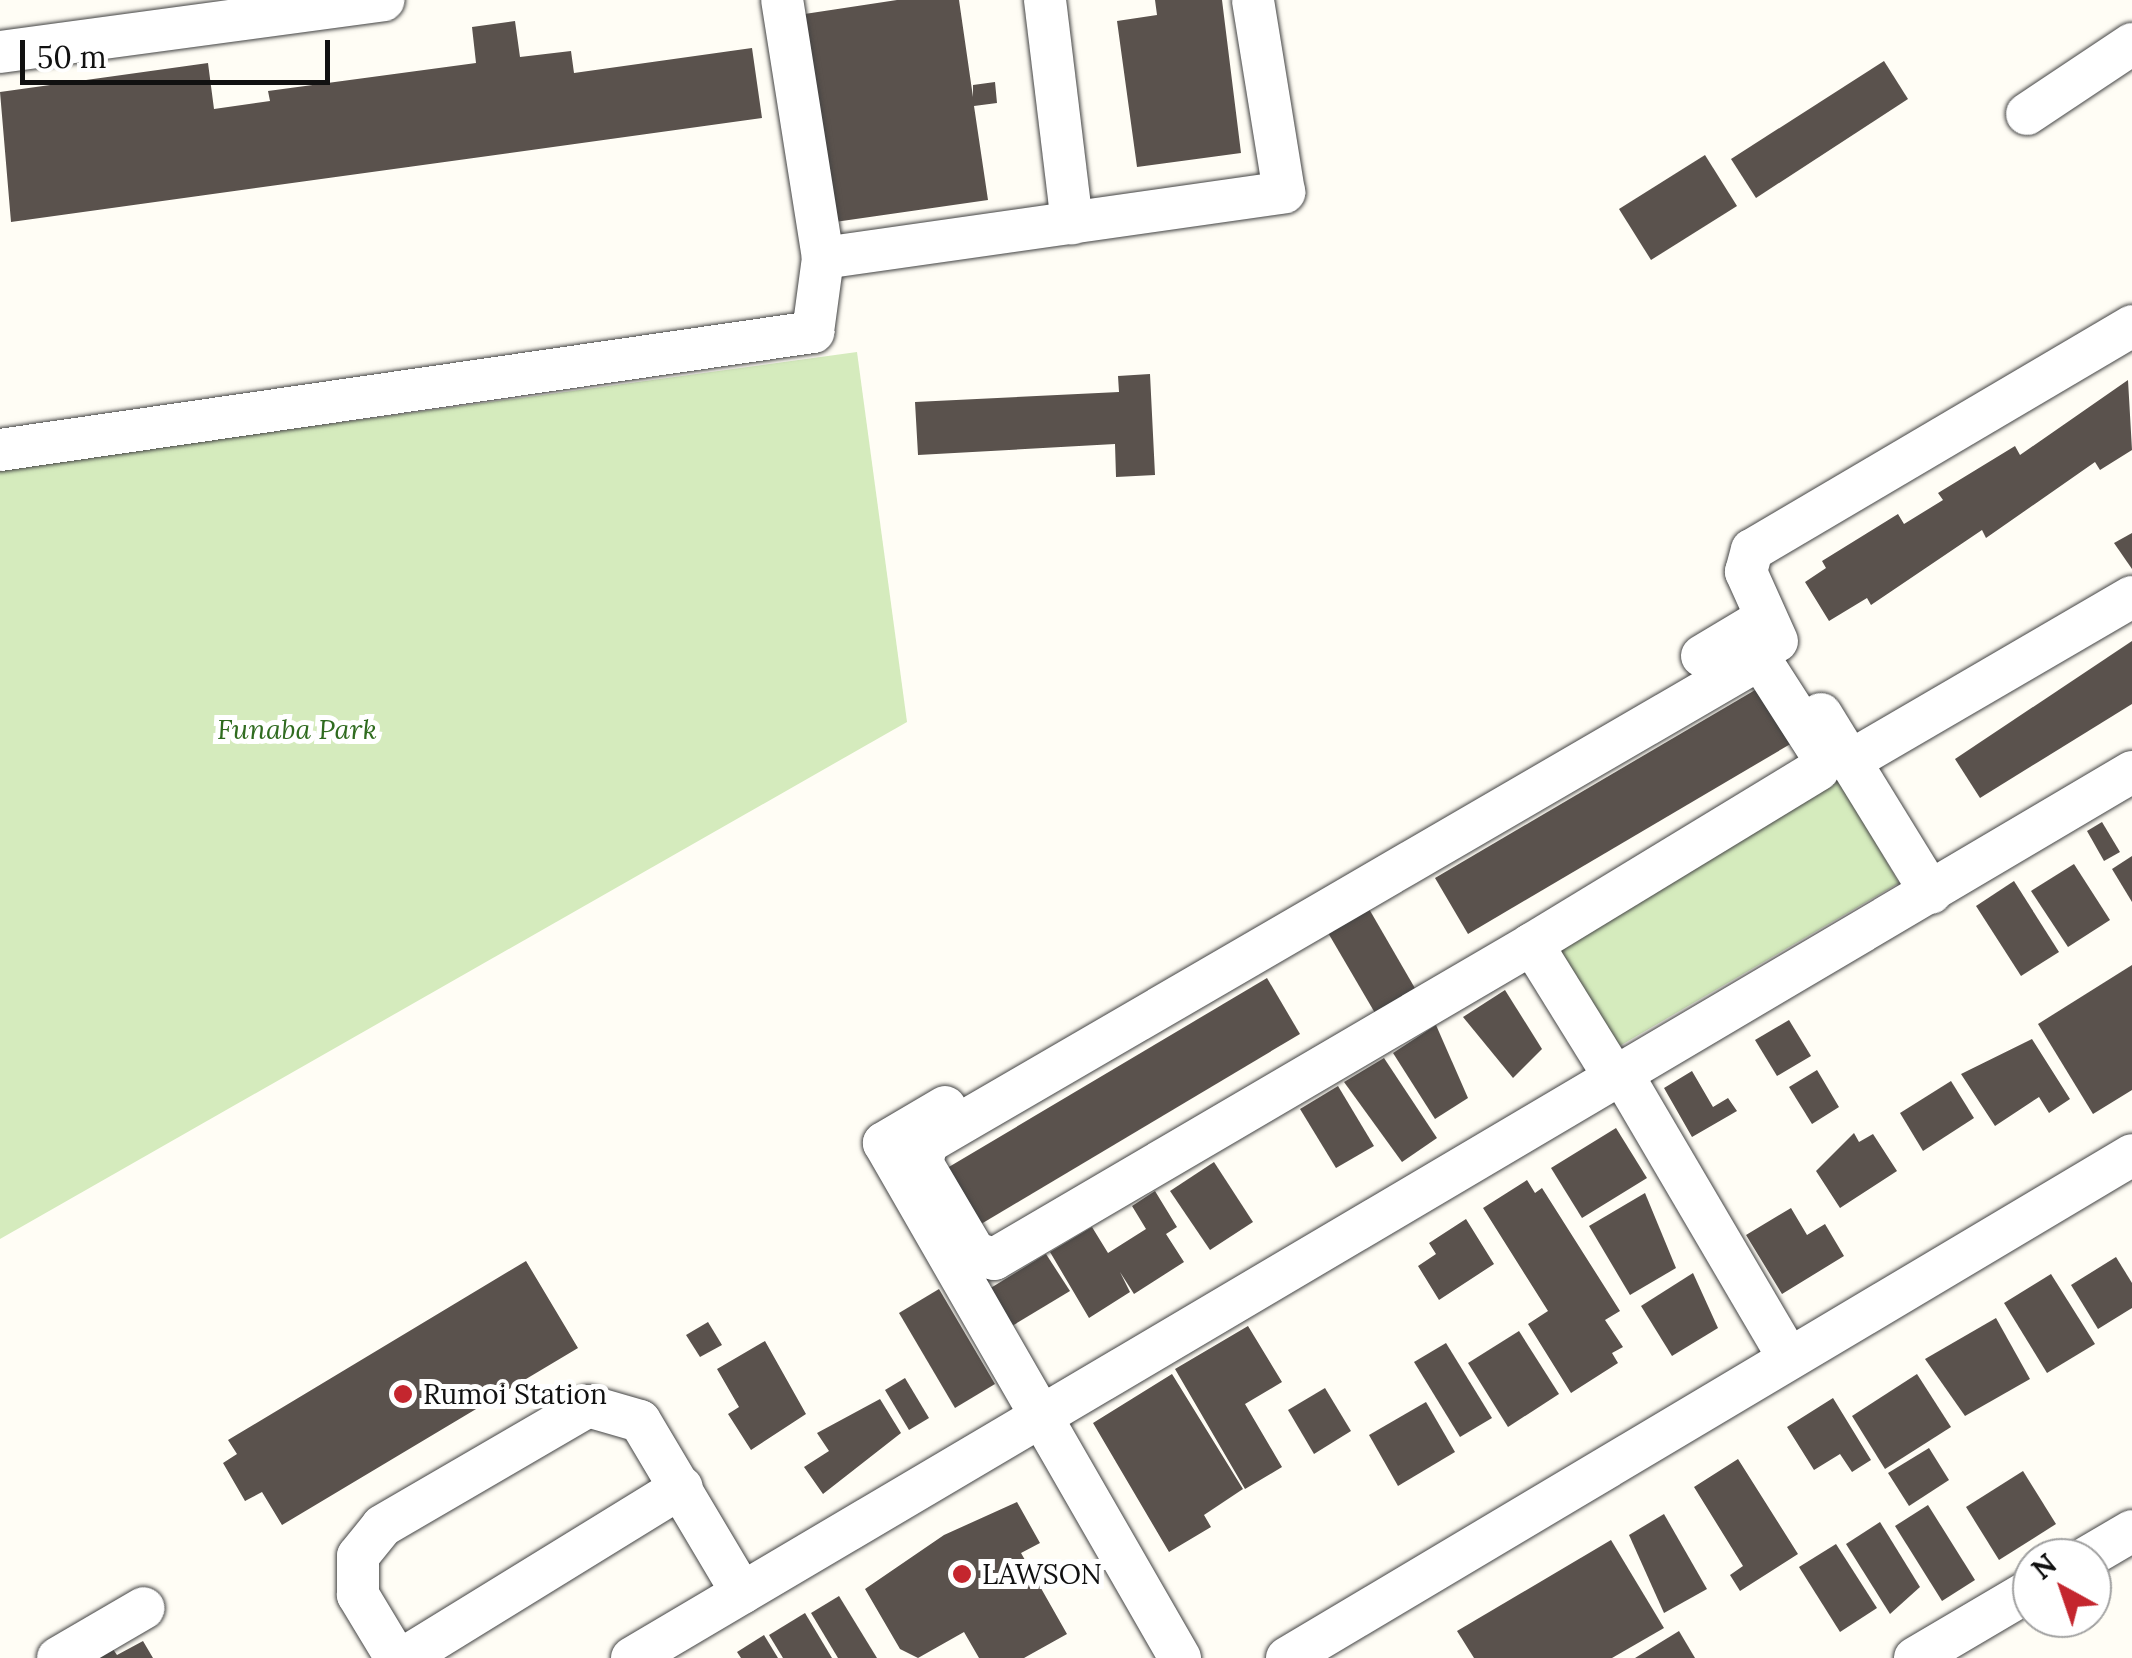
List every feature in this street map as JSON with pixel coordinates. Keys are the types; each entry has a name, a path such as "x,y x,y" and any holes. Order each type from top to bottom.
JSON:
{"street":[{"path":"0,52 383,0"},
{"path":"0,450 812,332 823,258 782,0"},
{"path":"1045,0 1072,223"},
{"path":"823,258 1284,192 1253,0"},
{"path":"2027,114 2132,44"},
{"path":"1931,893 1764,619 1746,572 1752,550 2132,326"},
{"path":"1850,761 2132,597"},
{"path":"1180,1658 1038,1417 884,1143 1764,619"},
{"path":"1748,658 1766,664 1821,754 1818,770 1532,944 994,1259 975,1254 922,1163 923,1147 944,1133 1748,658"},
{"path":"632,1658 2132,772"},
{"path":"1532,944 1618,1076 1789,1359"},
{"path":"1287,1658 2132,1155"},
{"path":"396,1658 358,1595 358,1556 382,1526 588,1406 640,1422 742,1593"},
{"path":"404,1658 682,1487"},
{"path":"1915,1658 2012,1602"},
{"path":"58,1658 144,1608"}],"green space":[{"name":"Funaba Park","path":"857,352 907,722 0,1239 0,469"},
{"path":"1838,778 1899,883 1611,1051 1550,946"}],"building":[{"path":"897,0 959,0 973,97 973,85 995,82 997,103 974,106 988,200 828,223 798,15"},
{"path":"1155,0 1222,0 1241,153 1137,167 1117,21 1157,15"},
{"path":"515,21 520,57 571,51 574,73 752,48 762,118 11,222 0,92 208,63 214,109 270,101 268,91 476,63 472,27"},
{"path":"1884,61 1908,99 1756,198 1731,159"},
{"path":"1705,155 1737,206 1651,260 1619,209"},
{"path":"1150,374 1155,475 1116,477 1115,444 918,455 915,402 1119,392 1118,376"},
{"path":"2128,380 2132,450 2100,470 2095,462 1986,538 1982,530 1871,605 1867,598 1829,621 1805,582 1826,568 1822,561 1898,514 1904,524 1943,500 1938,493 2015,446 2020,455"},
{"path":"2132,533 2132,569 2114,543"},
{"path":"2132,641 2132,704 1980,798 1955,759"},
{"path":"1767,683 1799,739 1468,934 1435,878"},
{"path":"2102,822 2120,852 2104,861 2087,831"},
{"path":"2132,856 2132,902 2112,869"},
{"path":"2074,864 2110,920 2068,947 2031,891"},
{"path":"2014,881 2059,952 2021,976 1976,906"},
{"path":"1365,902 1416,990 1375,1013 1324,926"},
{"path":"2132,965 2132,1090 2093,1114 2038,1024"},
{"path":"1267,978 1300,1034 971,1230 937,1174"},
{"path":"1505,990 1542,1049 1513,1078 1463,1017"},
{"path":"1789,1020 1811,1056 1777,1076 1755,1040"},
{"path":"1436,1025 1468,1098 1435,1119 1393,1053"},
{"path":"2032,1039 2070,1099 2049,1113 2039,1097 1995,1126 1961,1074"},
{"path":"1384,1058 1437,1138 1402,1162 1344,1082"},
{"path":"1817,1070 1839,1107 1812,1124 1789,1087"},
{"path":"1692,1071 1713,1107 1728,1098 1737,1111 1692,1137 1664,1088"},
{"path":"1951,1081 1974,1118 1923,1151 1900,1113"},
{"path":"1338,1086 1374,1146 1336,1168 1300,1109"},
{"path":"1616,1128 1647,1178 1582,1218 1551,1168"},
{"path":"1854,1133 1859,1142 1873,1134 1897,1171 1840,1208 1816,1171"},
{"path":"1214,1162 1253,1222 1210,1250 1170,1191"},
{"path":"1527,1180 1535,1193 1542,1188 1620,1311 1605,1320 1623,1347 1612,1353 1618,1363 1571,1393 1528,1324 1548,1311 1483,1208"},
{"path":"1155,1191 1177,1227 1166,1234 1184,1262 1134,1294 1120,1272 1130,1292 1089,1318 1050,1252 1092,1227 1108,1253 1146,1229 1132,1206"},
{"path":"1645,1193 1676,1268 1630,1295 1589,1226"},
{"path":"1791,1208 1807,1235 1825,1224 1844,1256 1782,1294 1746,1235"},
{"path":"1466,1219 1494,1264 1439,1300 1418,1266 1436,1254 1429,1243"},
{"path":"1046,1254 1070,1291 1012,1326 989,1289"},
{"path":"2116,1257 2132,1283 2132,1308 2098,1329 2071,1285"},
{"name":"Rumoi Station","path":"526,1261 578,1348 282,1525 262,1492 245,1501 223,1463 237,1454 228,1440"},
{"path":"1693,1273 1718,1328 1672,1356 1641,1306"},
{"path":"2051,1274 2095,1344 2047,1373 2004,1303"},
{"path":"939,1289 995,1384 955,1408 899,1313"},
{"path":"1996,1318 2030,1379 1965,1416 1925,1359"},
{"path":"708,1322 722,1345 700,1357 686,1335"},
{"path":"1248,1326 1282,1382 1245,1404 1282,1467 1245,1489 1175,1369"},
{"path":"1519,1331 1559,1394 1508,1427 1468,1363"},
{"path":"765,1341 806,1414 751,1450 728,1414 739,1407 717,1369"},
{"path":"1446,1343 1492,1418 1460,1437 1414,1362"},
{"path":"1172,1374 1243,1489 1204,1515 1211,1527 1169,1552 1093,1423"},
{"path":"1917,1374 1951,1427 1885,1469 1852,1416"},
{"path":"905,1378 929,1418 909,1430 885,1390"},
{"path":"1325,1388 1351,1431 1314,1454 1288,1410"},
{"path":"1833,1398 1871,1460 1852,1472 1840,1454 1814,1470 1787,1427"},
{"path":"880,1399 901,1433 823,1494 804,1467 829,1451 817,1433"},
{"path":"1426,1402 1455,1452 1398,1486 1369,1435"},
{"path":"1929,1448 1949,1480 1909,1506 1888,1473"},
{"path":"1738,1459 1798,1554 1740,1591 1730,1575 1743,1566 1694,1487"},
{"path":"2023,1471 2056,1524 2034,1538 2012,1538 2012,1552 1999,1560 1966,1507"},
{"name":"LAWSON","path":"1017,1502 1040,1543 1021,1553 1067,1634 1024,1658 979,1658 964,1632 918,1658 900,1649 865,1589 944,1535"},
{"path":"1928,1505 1975,1580 1942,1601 1895,1526"},
{"path":"1664,1514 1707,1589 1664,1613 1629,1535"},
{"path":"1880,1522 1920,1587 1890,1614 1846,1544"},
{"path":"1611,1540 1664,1628 1612,1658 1474,1658 1457,1631"},
{"path":"1836,1544 1877,1608 1840,1632 1799,1567"},
{"path":"839,1596 877,1658 838,1658 811,1613"},
{"path":"805,1613 832,1658 783,1658 769,1635"},
{"path":"1679,1631 1695,1658 1635,1658"},
{"path":"764,1635 778,1658 741,1658 737,1652"},
{"path":"143,1641 153,1658 80,1658 108,1642 117,1655"}],"place":[{"name":"Rumoi Station","path":"403,1394"},
{"name":"LAWSON","path":"962,1574"}]}
